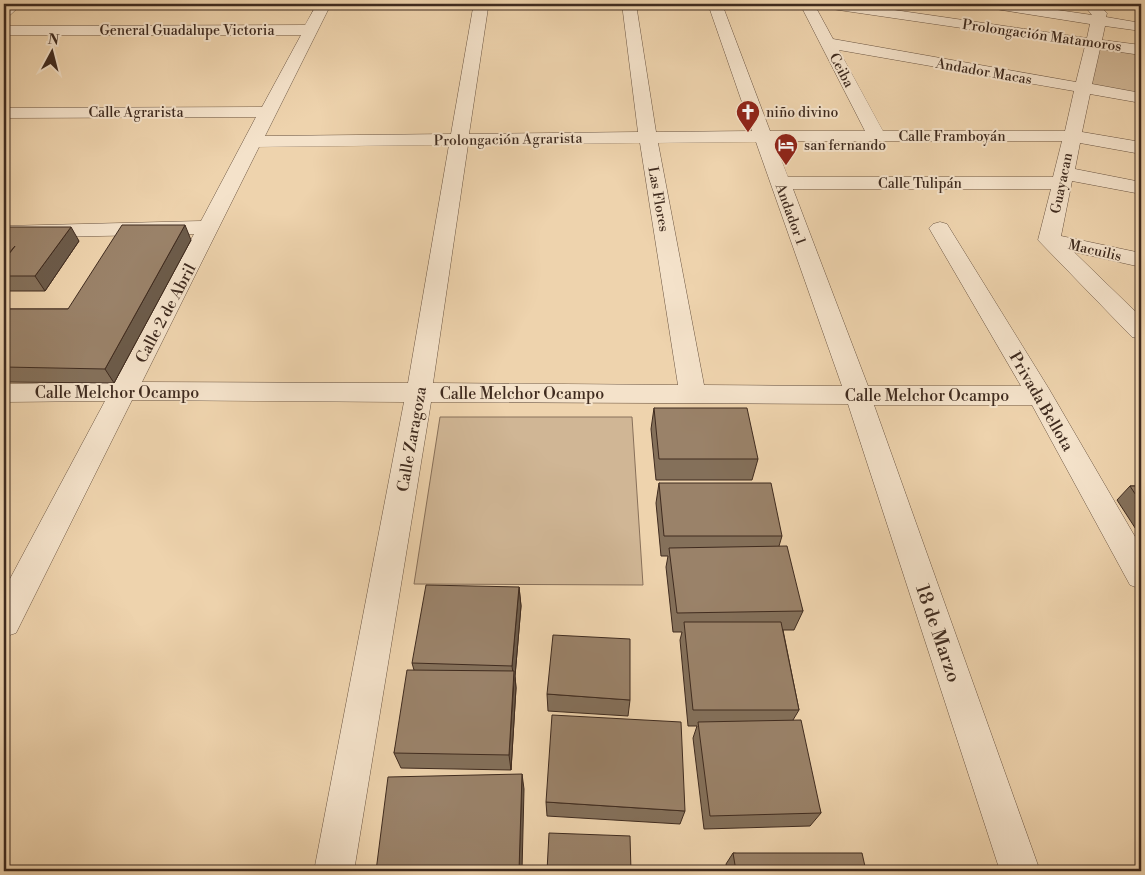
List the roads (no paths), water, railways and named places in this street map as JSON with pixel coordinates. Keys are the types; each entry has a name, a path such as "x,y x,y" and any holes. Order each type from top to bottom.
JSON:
{"street":[{"path":"4,12 15,4"},
{"name":"Calle 2 de Abril","path":"4,622 210,228 324,4"},
{"path":"424,4 554,4"},
{"name":"Las Flores","path":"629,4 648,137 693,394"},
{"name":"Andador 1","path":"715,4 858,395"},
{"name":"Ceiba","path":"807,4 878,136"},
{"name":"Prolongación Matamoros","path":"825,4 1141,50"},
{"path":"989,4 1094,12 1141,27"},
{"name":"Calle Zaragoza","path":"334,871 419,393 481,5"},
{"name":"Guayacan","path":"1049,240 1093,43 1094,12"},
{"name":"General Guadalupe Victoria","path":"4,30 310,30"},
{"name":"Andador Macas","path":"828,43 1141,98"},
{"name":"Calle Agrarista","path":"4,113 268,112"},
{"name":"Prolongación Agrarista","path":"253,142 762,136"},
{"name":"Calle Framboyán","path":"762,136 1072,136 1141,148"},
{"name":"Calle Tulipán","path":"779,183 1062,178 1141,188"},
{"path":"4,232 210,228"},
{"name":"Privada Bellota","path":"940,228 1040,396 1140,572"},
{"path":"1049,240 1141,331"},
{"name":"Macuilis","path":"1049,240 1141,260"},
{"name":"Calle Melchor Ocampo","path":"4,393 124,391 1040,396"},
{"name":"18 de Marzo","path":"858,395 1020,871"}],"place":[{"name":"niño divino","path":"748,133"},
{"name":"san fernando","path":"786,166"}]}
